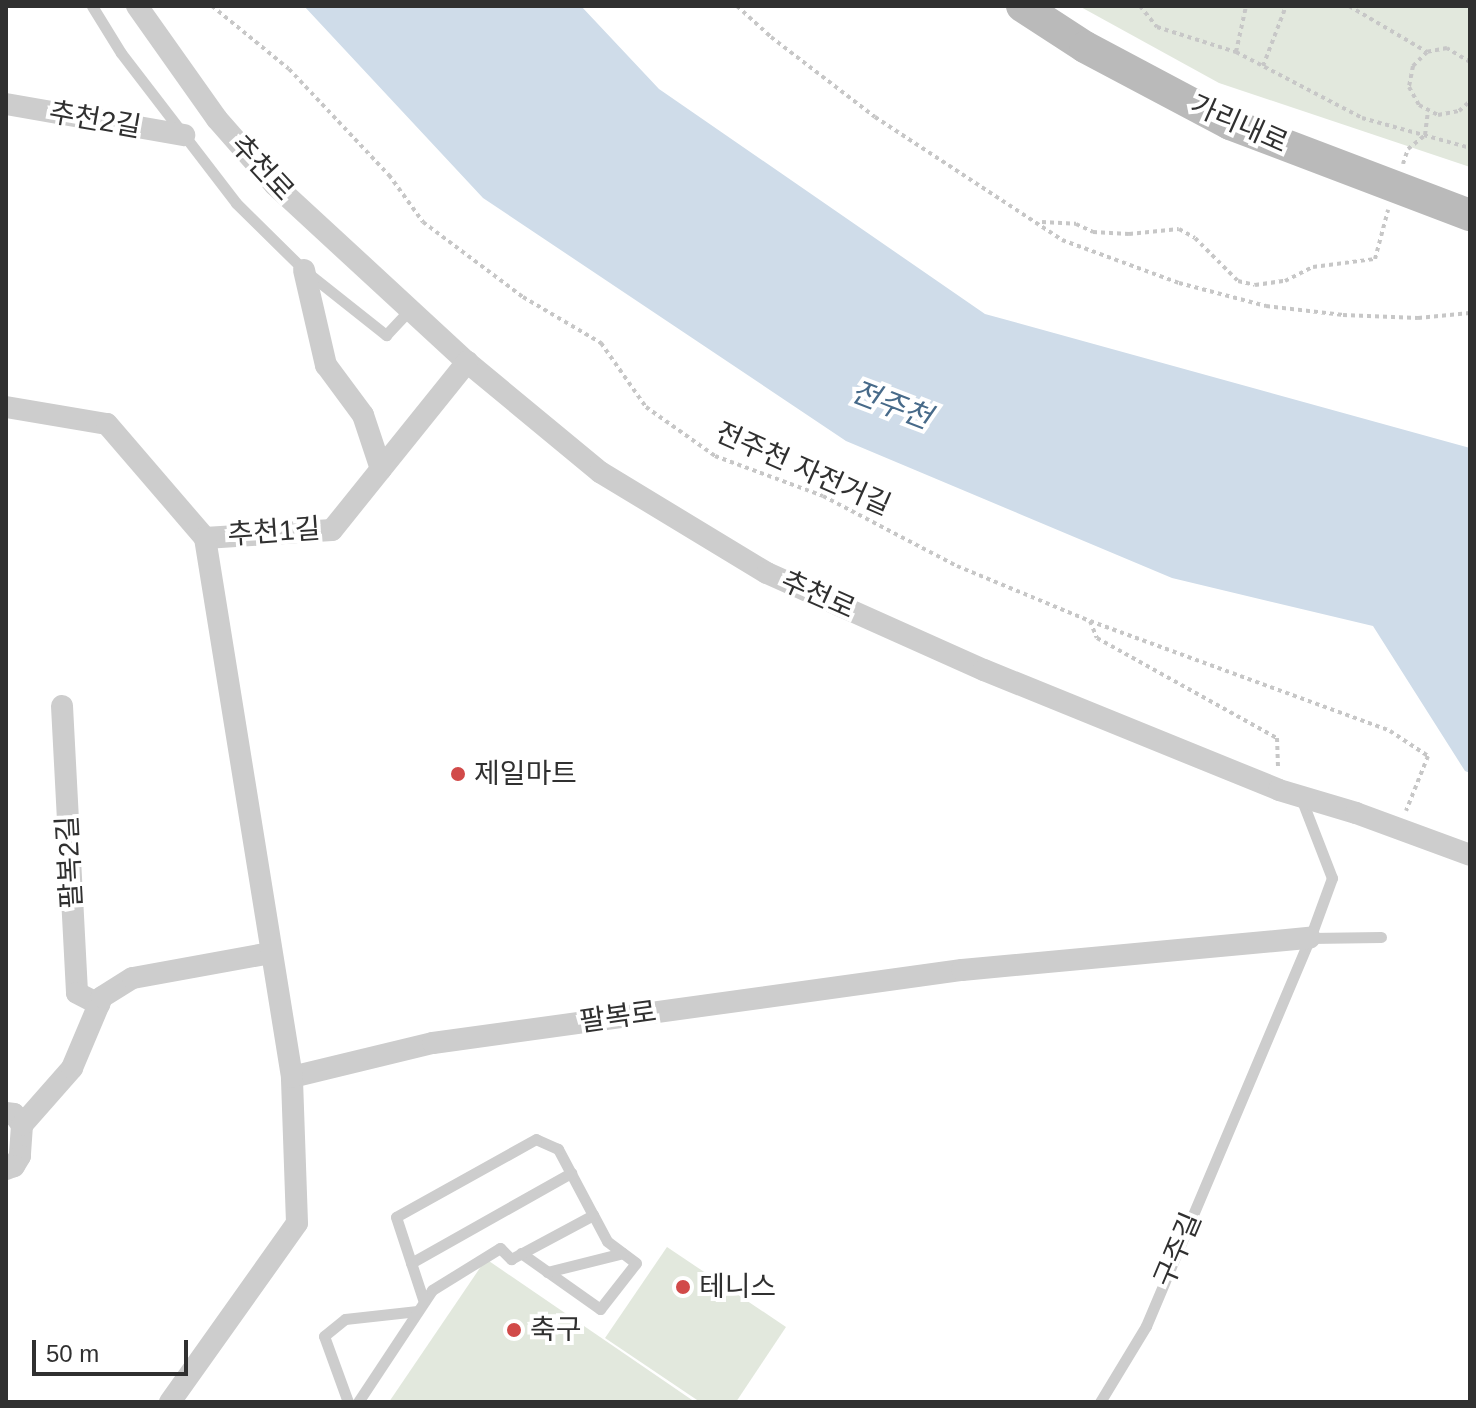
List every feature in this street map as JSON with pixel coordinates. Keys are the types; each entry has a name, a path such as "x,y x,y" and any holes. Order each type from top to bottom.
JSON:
{"street":[{"name":"추천로","path":"137,6 217,119 275,185 467,362 600,472 767,573 984,670 1279,790 1399,828 1470,855"},
{"name":"가리내로","path":"1022,6 1085,47 1230,124 1470,215"},
{"name":"추천2길","path":"6,104 184,135"},
{"path":"304,270 326,365 363,415 381,469"},
{"name":"추천1길","path":"6,407 107,424 205,538 332,530 467,362"},
{"path":"170,1402 297,1223 292,1077 205,538"},
{"name":"팔복2길","path":"62,706 77,993 99,1004"},
{"name":"팔복로","path":"292,1077 433,1043 962,970 1310,938"},
{"path":"6,1169 14,1166 20,1156 14,1119 72,1068 102,997 133,978 270,953"}],"lane":[{"name":"추천로","path":"92,6 121,53 236,203 304,270 386,335 409,310"},
{"name":"추천로","path":"1244,1092 1310,938 1332,878 1303,799 1279,790"},
{"path":"1310,938 1381,937"},
{"name":"구주길","path":"1100,1402 1146,1326 1244,1092"},
{"path":"421,1306 396,1217 536,1139 558,1149 607,1241 636,1263 600,1309 521,1253"},
{"path":"411,1263 571,1173"},
{"path":"358,1402 432,1290 500,1248 511,1259 593,1215"},
{"path":"547,1272 623,1253"},
{"path":"348,1402 324,1336 345,1319 421,1306"}],"path":[{"name":"전주천 자전거길","path":"212,6 289,69 389,175 423,222 523,297 601,343 646,407 715,456 823,496 957,566 1090,621 1390,731 1428,756 1399,828"},
{"path":"737,6 771,37 875,117 1062,240 1179,283 1266,306 1343,315 1418,318 1470,313"},
{"path":"1140,6 1157,27 1236,52 1362,118 1470,148"},
{"path":"1236,52 1246,6"},
{"path":"1263,66 1286,6"},
{"path":"1349,6 1427,52"},
{"path":"1470,62 1447,48 1427,52 1413,66 1409,87 1419,105 1428,112 1449,115 1470,101"},
{"path":"1408,149 1425,135 1428,112"},
{"path":"1039,222 1076,224 1093,232 1129,234 1179,229 1195,238 1238,281 1255,285 1285,281 1313,267 1375,259 1386,218"},
{"path":"1090,621 1097,638 1277,738 1279,790"}],"shaded area":[{"path":"1079,6 1470,6 1470,167 1219,83"},
{"name":"테니스","path":"667,1247 786,1327 736,1402 700,1402 605,1338"},
{"name":"축구","path":"486,1259 695,1402 389,1402"}],"water":[{"name":"전주천","path":"304,6 581,6 659,89 985,314 1470,448 1470,773 1465,771 1373,626 1172,578 846,441 483,198"}],"place":[{"name":"제일마트","path":"458,774"},
{"name":"테니스","path":"683,1287"},
{"name":"축구","path":"514,1330"}]}
